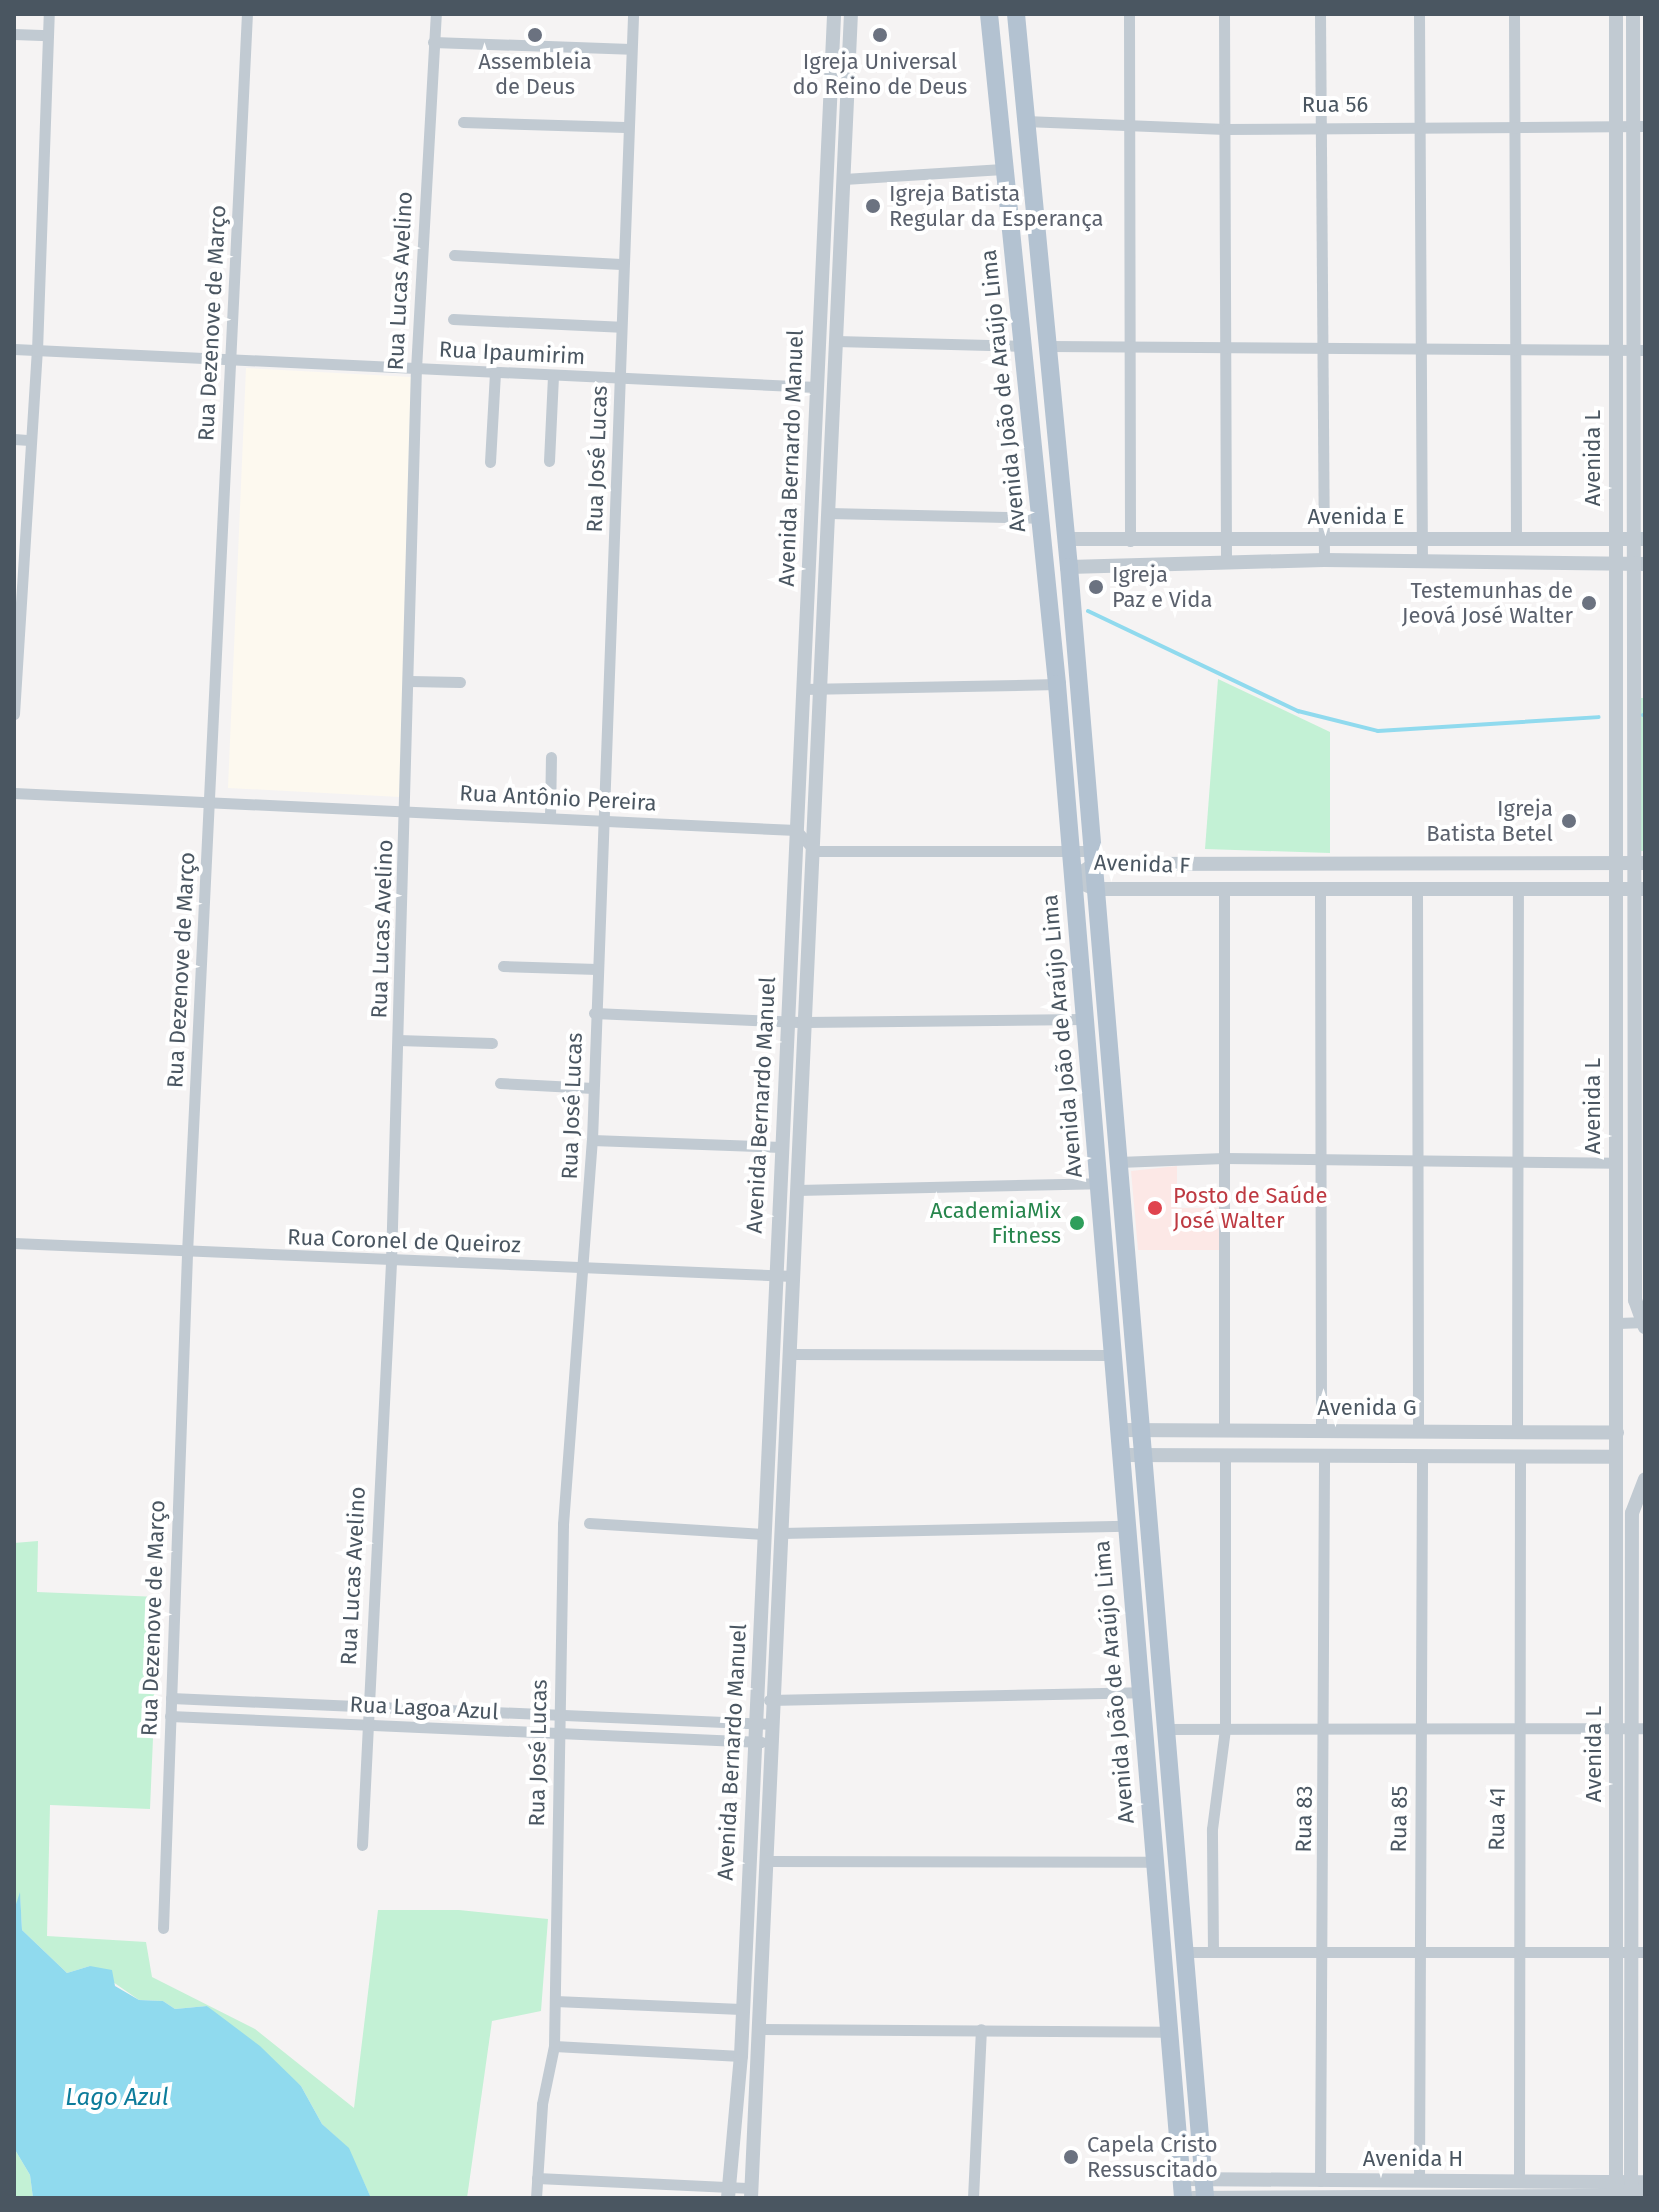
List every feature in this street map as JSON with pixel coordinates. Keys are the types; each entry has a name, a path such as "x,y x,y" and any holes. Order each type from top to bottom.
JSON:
{"main road":[{"name":"Avenida João de Araújo Lima","path":"989,14 1057,684 1183,2198"},
{"name":"Avenida João de Araújo Lima","path":"1016,14 1069,567 1202,2193"},
{"path":"1091,1098 1113,1097"},
{"path":"1095,1137 1116,1136"}],"street":[{"path":"14,714 37,351 49,14"},
{"name":"Rua Dezenove de Março","path":"163,1928 187,1253 247,14"},
{"name":"Rua Lucas Avelino","path":"362,1845 364,1725 391,1262 410,681 416,369 436,14"},
{"name":"Rua José Lucas","path":"536,2198 542,2104 554,2046 563,1524 592,1140 594,1013 620,378 625,127 633,14"},
{"name":"Avenida Bernardo Manuel","path":"729,2193 741,2056 756,1742 764,1724 764,1534 834,14"},
{"name":"Avenida Bernardo Manuel","path":"765,1700 781,1533 804,1022 815,851 851,14"},
{"path":"1129,14 1130,541"},
{"path":"1224,14 1226,561"},
{"path":"1320,14 1324,560"},
{"path":"1419,14 1419,538 1422,562"},
{"path":"1514,14 1516,538"},
{"name":"Avenida L","path":"1615,2192 1615,1457 1618,1323 1614,888 1616,14"},
{"name":"Avenida L","path":"1633,14 1639,126 1640,863 1640,1155 1634,1185 1635,1300 1644,1324"},
{"path":"14,34 48,35"},
{"path":"433,42 630,49"},
{"name":"Rua 56","path":"1025,121 1225,129 1321,124 1639,126"},
{"path":"463,122 625,127"},
{"path":"844,179 1003,169"},
{"path":"454,255 621,264"},
{"path":"453,319 620,327"},
{"path":"836,341 1022,346"},
{"path":"1050,346 1129,350 1638,351"},
{"name":"Rua Ipaumirim","path":"14,349 816,387"},
{"path":"490,462 495,372"},
{"path":"549,461 553,375"},
{"path":"14,439 30,440"},
{"path":"812,469 831,470"},
{"path":"828,513 1041,518"},
{"name":"Avenida E","path":"1066,539 1638,539"},
{"name":"Avenida E","path":"1069,567 1324,560 1638,564"},
{"path":"410,681 460,682"},
{"path":"803,689 1057,684"},
{"path":"550,818 551,757"},
{"name":"Rua Antônio Pereira","path":"14,793 406,809 796,830"},
{"path":"796,830 815,851 1070,851 1092,858"},
{"name":"Avenida F","path":"1640,863 1092,858 1072,879 1095,889 1640,889"},
{"path":"1517,1433 1518,887"},
{"path":"1224,888 1224,1431"},
{"path":"1417,888 1418,1430"},
{"path":"1320,889 1321,1430"},
{"path":"503,966 597,969"},
{"path":"594,1013 804,1022 1084,1019"},
{"path":"398,1040 492,1043"},
{"path":"500,1083 593,1088"},
{"path":"592,1140 781,1147"},
{"path":"1118,1162 1322,1158 1615,1163"},
{"path":"797,1190 1099,1183"},
{"path":"1616,1185 1634,1185"},
{"name":"Rua Coronel de Queiroz","path":"14,1243 391,1262 793,1276"},
{"path":"1618,1323 1644,1324"},
{"path":"790,1354 1111,1355"},
{"path":"769,1421 786,1423"},
{"name":"Avenida G","path":"1118,1430 1617,1433"},
{"path":"1120,1455 1615,1457"},
{"path":"1213,1952 1212,1829 1225,1729 1225,1457"},
{"name":"Rua 85","path":"1419,2181 1422,1457"},
{"name":"Rua 41","path":"1518,2192 1520,1457"},
{"name":"Rua 83","path":"1320,2181 1325,1729 1324,1458"},
{"path":"1616,1490 1643,1488"},
{"name":"Avenida L","path":"1637,2191 1639,1728 1632,1513 1643,1488"},
{"path":"589,1523 764,1534"},
{"path":"781,1533 1126,1526"},
{"path":"765,1700 1140,1692"},
{"name":"Rua Lagoa Azul","path":"171,1698 764,1724"},
{"name":"Rua Lagoa Azul","path":"170,1716 772,1742"},
{"name":"Avenida Bernardo Manuel","path":"752,2193 772,1742 764,1724"},
{"path":"1164,1729 1420,1731 1639,1728"},
{"path":"767,1861 1153,1862"},
{"path":"746,1913 764,1914"},
{"path":"1184,1952 1638,1952"},
{"path":"555,2001 741,2009"},
{"path":"757,2029 1168,2032"},
{"path":"973,2198 981,2029"},
{"path":"554,2046 741,2056"},
{"path":"537,2178 752,2193"},
{"name":"Avenida H","path":"1181,2179 1202,2193 1425,2198 1518,2192 1637,2191"},
{"name":"Avenida H","path":"1202,2193 1320,2181 1419,2181 1518,2192"}],"shaded area":[{"path":"246,368 411,377 400,797 228,788"},
{"name":"Posto de Saúde José Walter","path":"1177,1166 1177,1208 1219,1208 1219,1250 1138,1250 1131,1171"}],"green space":[{"path":"1218,679 1330,732 1330,853 1205,849"},
{"path":"1640,698 1645,698 1645,851 1641,851"},
{"path":"38,1541 37,1592 159,1597 150,1809 50,1805 47,1936 146,1942 152,1977 255,2029 354,2108 378,1910 459,1910 548,1919 541,2011 492,2021 467,2198 371,2198 348,2148 322,2124 301,2086 207,2006 175,2009 163,2001 139,2000 90,1966 67,1973 22,1930 20,1895 14,1910 14,1543"},
{"path":"14,2148 30,2175 33,2198 14,2198"}],"water":[{"name":"Lago Azul","path":"20,1892 22,1930 67,1973 90,1966 112,1970 115,1986 139,2000 163,2001 175,2009 207,2006 260,2046 301,2086 322,2124 349,2148 371,2198 33,2198 30,2175 14,2148 14,1910"}],"waterway":[{"path":"1088,611 1298,711 1378,731 1599,717"}],"place":[{"name":"Assembleia de Deus","path":"535,35"},
{"name":"Igreja Universal do Reino de Deus","path":"880,35"},
{"name":"Igreja Batista Regular da Esperança","path":"873,206"},
{"name":"Igreja Paz e Vida","path":"1096,587"},
{"name":"Testemunhas de Jeová José Walter","path":"1589,603"},
{"name":"Igreja Batista Betel","path":"1569,821"},
{"name":"Posto de Saúde José Walter","path":"1155,1208"},
{"name":"AcademiaMix Fitness","path":"1077,1223"},
{"name":"Capela Cristo Ressuscitado","path":"1071,2157"}]}
